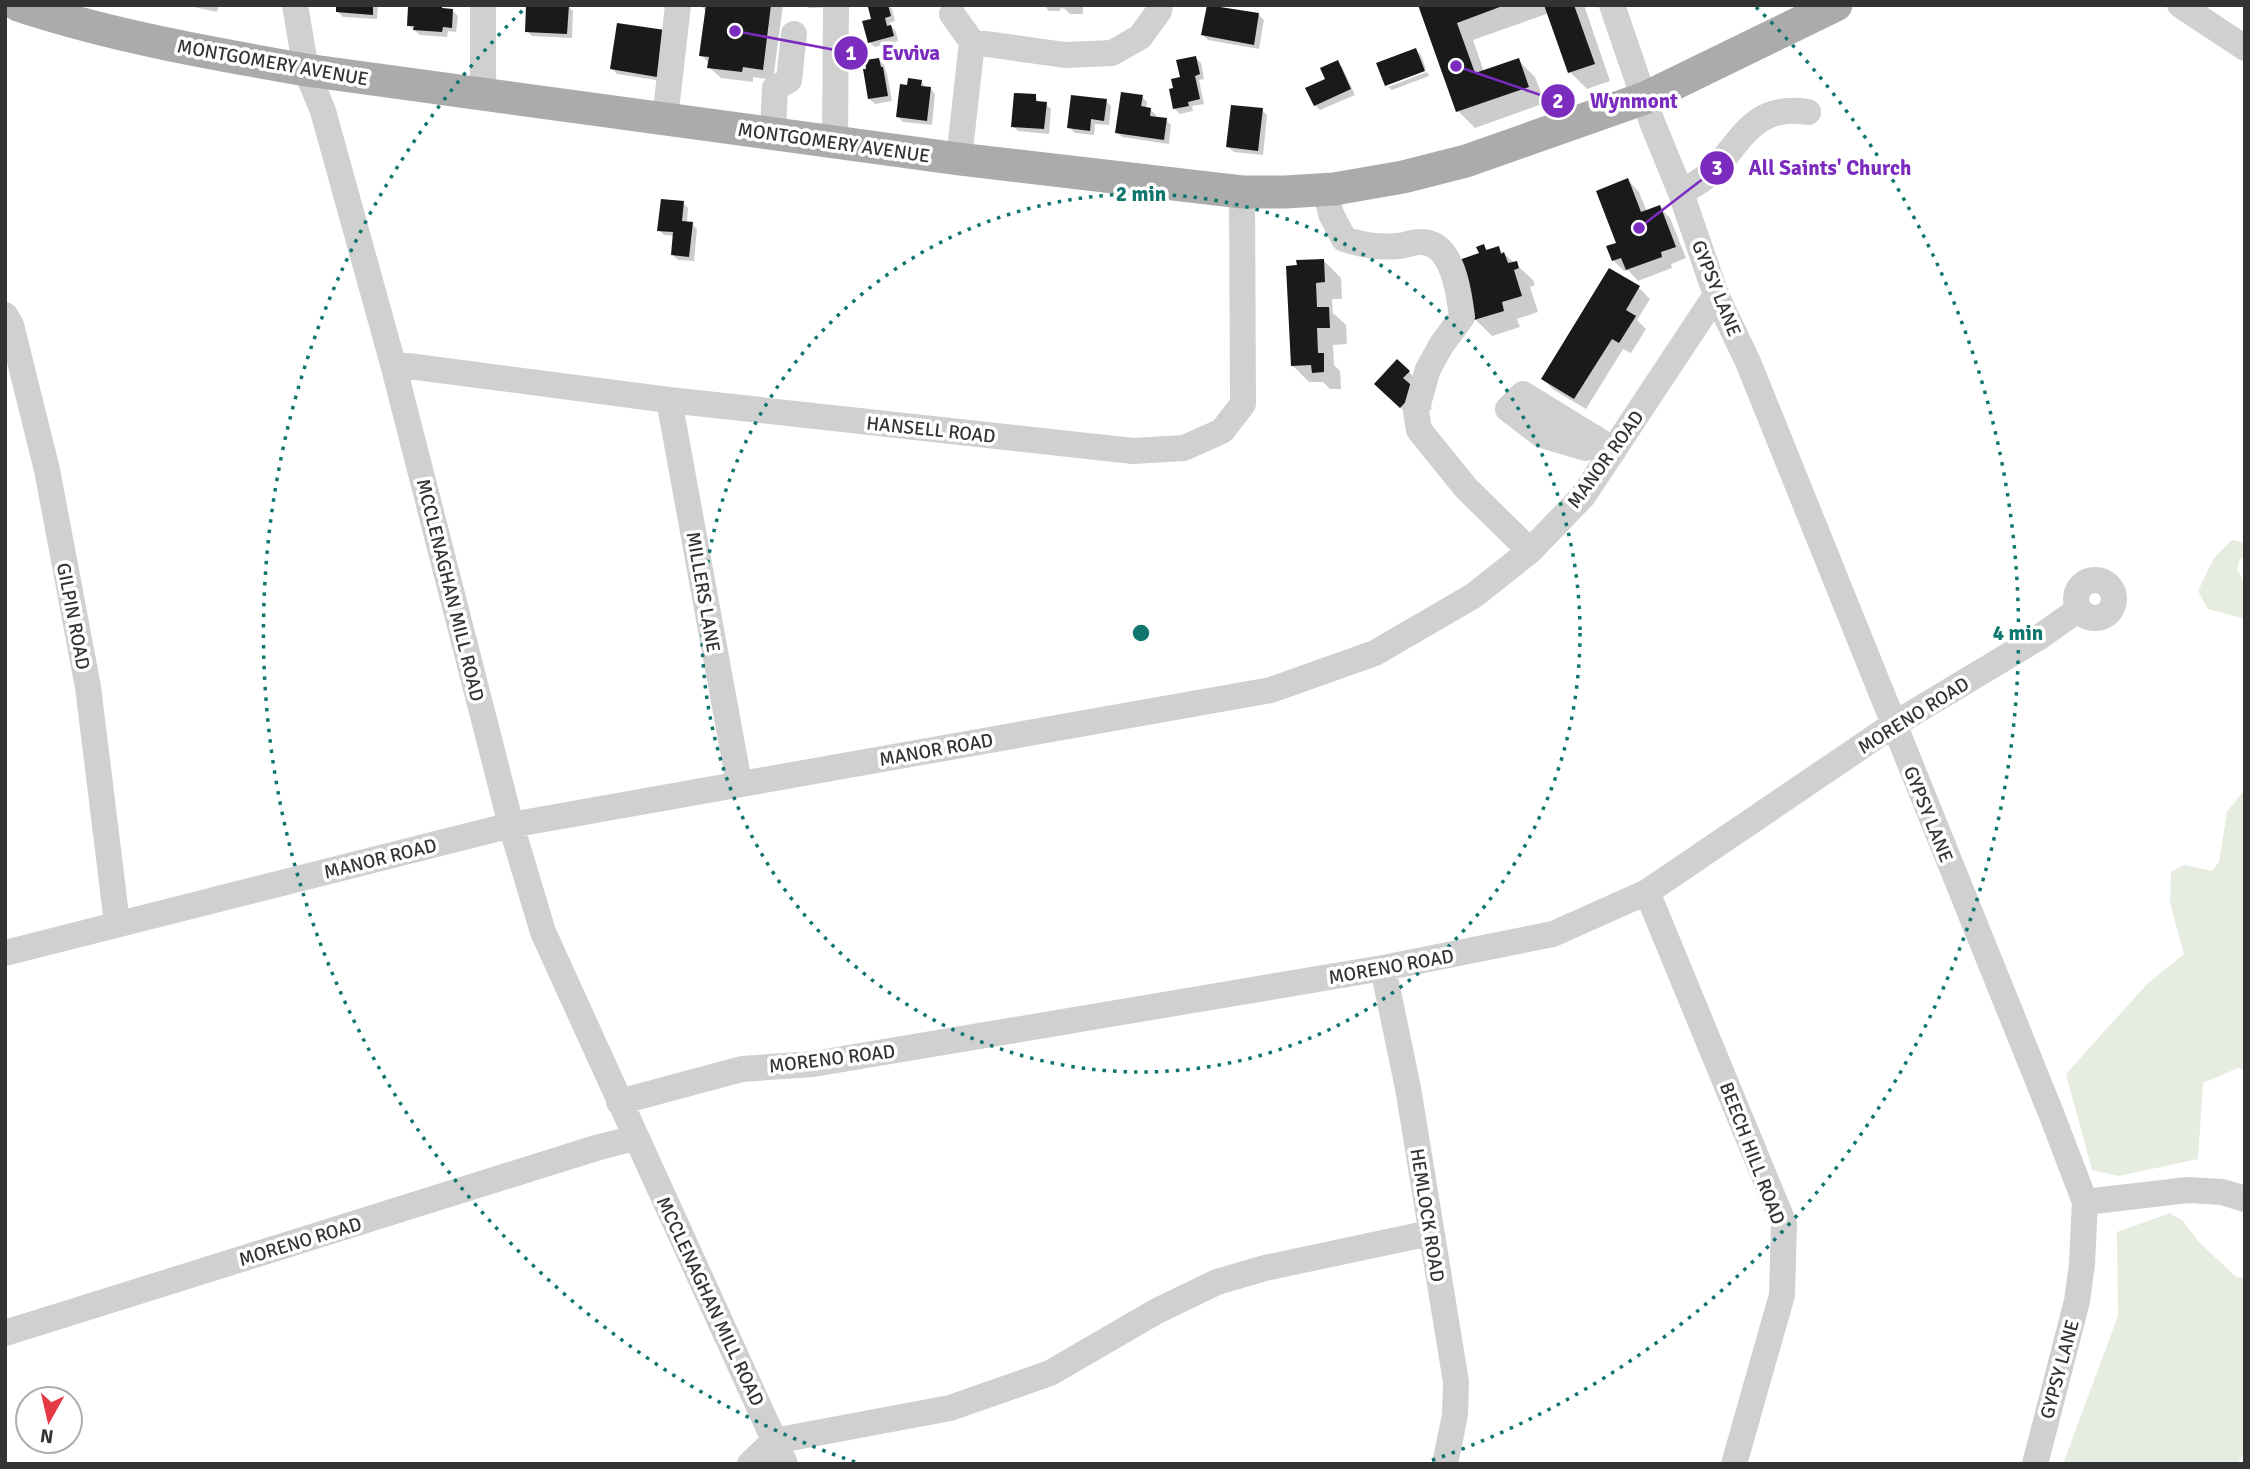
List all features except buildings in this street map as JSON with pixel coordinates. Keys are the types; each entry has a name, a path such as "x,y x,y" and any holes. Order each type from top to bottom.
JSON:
{"main road":[{"name":"MONTGOMERY AVENUE","path":"18,5 127,35 306,71 959,159 1242,192 1325,189 1403,177 1466,161 1645,98 1836,5"}],"street":[{"name":"MCCLENAGHAN MILL ROAD","path":"295,5 306,71 323,111 393,364 511,825 543,932 779,1452"},
{"path":"483,5 483,95"},
{"path":"665,119 678,5"},
{"path":"835,142 836,5"},
{"path":"971,42 1065,55 1112,53 1140,37 1159,11 1160,5"},
{"name":"GYPSY LANE","path":"1612,5 1716,295 1748,362 2085,1202 2077,1301 2035,1464"},
{"path":"2180,5 2245,48"},
{"path":"952,14 971,42 959,159"},
{"path":"773,133 775,88 789,80 794,34"},
{"path":"1681,193 1711,173 1755,121 1788,109 1808,112"},
{"path":"1325,189 1331,214 1344,239 1366,246 1397,246 1422,241 1441,250 1456,279 1462,317 1428,369 1416,411 1419,430 1466,488 1530,551"},
{"name":"HANSELL ROAD","path":"393,364 669,400 1133,451 1184,448 1222,431 1243,404 1242,192"},
{"name":"MANOR ROAD","path":"5,953 511,825 1271,690 1375,653 1473,596 1530,551 1583,496 1604,444 1716,295"},
{"name":"GILPIN ROAD","path":"5,315 11,325 47,470 88,687 117,923"},
{"name":"MILLERS LANE","path":"669,400 738,783"},
{"name":"MORENO ROAD","path":"619,1102 742,1069 813,1064 1383,968 1553,934 1647,892 1894,725 2041,636 2079,609"},
{"name":"BEECH HILL ROAD","path":"1647,892 1784,1224 1782,1295 1734,1464"},
{"name":"HEMLOCK ROAD","path":"1383,968 1408,1088 1456,1382 1455,1415 1445,1464"},
{"name":"MORENO ROAD","path":"5,1333 635,1138"},
{"path":"2085,1202 2188,1190 2222,1192 2245,1199"},
{"path":"750,1464 779,1452 950,1408 1050,1373 1157,1311 1217,1282 1265,1268 1430,1233"}],"shaded area":[{"path":"2232,540 2245,543 2245,556 2240,559 2237,569 2245,585 2245,619 2208,609 2198,591 2214,558"},
{"path":"2245,789 2245,1070 2238,1068 2203,1083 2198,1159 2119,1176 2092,1170 2066,1074 2148,983 2184,954 2170,903 2171,872 2184,865 2212,871 2219,862 2227,812"},
{"path":"2170,1213 2183,1221 2199,1242 2236,1277 2245,1278 2245,1452 2237,1464 2063,1464 2118,1316 2117,1232"}],"place":[{"name":"Evviva","path":"735,31"},
{"name":"Wynmont","path":"1456,66"},
{"name":"All Saints' Church","path":"1639,228"}]}
